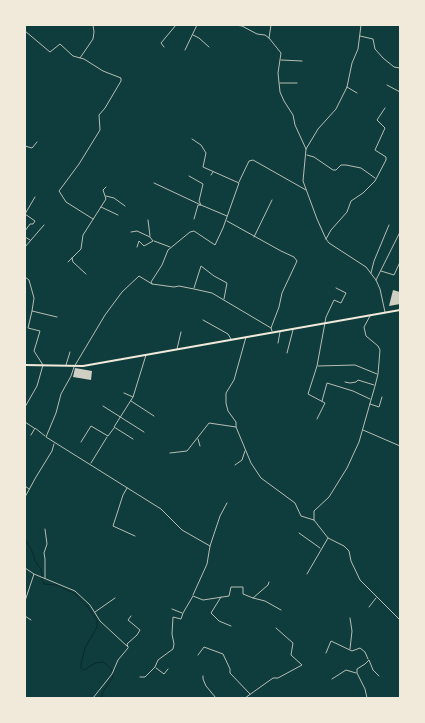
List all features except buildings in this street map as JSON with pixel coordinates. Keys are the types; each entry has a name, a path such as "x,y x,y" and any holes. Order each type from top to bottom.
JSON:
{"highway":[{"path":"25,365 83,366 400,310"}],"street":[{"path":"80,58 93,39 93,25"},
{"path":"164,47 161,43 176,25"},
{"path":"185,50 197,25"},
{"path":"235,25 242,26 257,34 269,38 281,53 278,72 280,92 293,115 295,125 306,149 303,181 317,219 329,243 359,261 366,267 376,280 382,296 385,312"},
{"path":"269,38 271,25"},
{"path":"306,149 318,129 336,109 347,87 352,63 358,49 362,25"},
{"path":"25,31 50,52 60,44 73,56 84,59 103,71 121,78 121,81 100,115 100,130 79,164 59,191 66,202 93,219"},
{"path":"193,34 208,47"},
{"path":"360,36 373,39 375,49 393,66 400,68"},
{"path":"281,60 302,61"},
{"path":"279,83 297,82"},
{"path":"387,85 400,92"},
{"path":"347,87 357,93"},
{"path":"326,239 331,230 347,212 351,201 363,193 376,178 387,159 375,150 385,128 377,120 385,108"},
{"path":"192,139 201,146 206,153 203,166 239,183"},
{"path":"25,146 32,148 37,142"},
{"path":"306,154 314,157 333,170 336,170 341,165 346,165 361,168 376,178"},
{"path":"152,284 151,282 162,265 170,247 178,243 192,231 215,245 249,161 253,160 306,190"},
{"path":"211,175 214,172"},
{"path":"189,176 203,184 199,201 201,205"},
{"path":"154,182 227,216"},
{"path":"68,262 80,249 83,235 106,199 104,190 106,187"},
{"path":"105,196 114,198 125,206"},
{"path":"25,231 30,224 33,224 35,221 25,214 35,197"},
{"path":"254,237 272,200"},
{"path":"194,219 198,205 201,205"},
{"path":"101,207 118,215"},
{"path":"148,220 150,237"},
{"path":"226,220 254,237 294,257 297,261 282,293 272,328 273,332"},
{"path":"25,247 44,225"},
{"path":"370,274 389,225"},
{"path":"131,232 137,231 150,237 153,241 170,247"},
{"path":"376,280 400,232"},
{"path":"25,237 31,241"},
{"path":"137,247 139,241 144,246 153,241"},
{"path":"72,257 73,262 86,274"},
{"path":"381,271 394,275 400,262"},
{"path":"194,289 201,266 214,276 227,283 224,300"},
{"path":"46,437 56,413 61,394 71,376 74,367 105,315 122,292 139,276 152,284 174,287 179,286 212,293 272,328"},
{"path":"25,277 29,280 34,298 28,328 40,331 34,351 44,366 37,386 25,407"},
{"path":"322,401 308,394 317,366 326,317 334,300 341,303 346,294 336,288"},
{"path":"32,311 57,317"},
{"path":"314,520 314,511 329,497 347,468 359,442 375,386 378,374 380,350 378,346 366,336 364,327 370,315"},
{"path":"203,320 228,334 231,339"},
{"path":"287,352 293,328"},
{"path":"278,343 280,331"},
{"path":"177,349 181,332"},
{"path":"246,336 234,380 226,393 226,404 228,411 236,422 236,427 251,463 261,478 295,503 301,516 314,520 328,538 344,546 349,551 356,573 376,597 400,620"},
{"path":"66,366 70,352"},
{"path":"90,464 133,397 146,355"},
{"path":"317,366 355,365 378,374"},
{"path":"345,382 350,383 358,380 375,386"},
{"path":"317,419 324,403 322,401 327,383 353,391 371,399"},
{"path":"124,393 133,397"},
{"path":"369,404 379,407 382,397"},
{"path":"130,401 154,416"},
{"path":"103,406 144,432"},
{"path":"25,422 54,443 161,509 182,530 210,546"},
{"path":"170,453 187,451 209,423 236,427"},
{"path":"81,442 91,426 108,436"},
{"path":"114,427 133,439"},
{"path":"31,435 35,428"},
{"path":"362,430 400,446"},
{"path":"198,438 200,446"},
{"path":"25,497 52,451 54,443"},
{"path":"235,465 242,460 246,450"},
{"path":"25,486 30,489"},
{"path":"127,488 123,495 113,526 136,536"},
{"path":"140,677 145,677 155,667 158,660 173,649 173,617 181,619 193,596 207,564 210,546 220,516 227,502"},
{"path":"45,529 47,544 44,553 45,579"},
{"path":"299,534 321,549"},
{"path":"307,574 328,538"},
{"path":"25,568 34,574 75,591 90,606 100,621 128,647"},
{"path":"25,601 34,574"},
{"path":"253,598 268,585 269,582"},
{"path":"193,596 203,600 229,596 230,587 243,587 242,594 264,601 281,610"},
{"path":"221,597 211,613 219,621 232,626"},
{"path":"369,607 376,597"},
{"path":"94,612 115,598"},
{"path":"172,609 183,613"},
{"path":"25,616 31,620"},
{"path":"93,698 112,674 118,660 128,647 127,644 137,635 140,630 128,620 131,616"},
{"path":"350,618 352,631 350,649"},
{"path":"245,698 273,678 278,678 302,665 291,655 293,643 276,628"},
{"path":"326,653 331,640 352,651 360,648 369,660 373,670 380,676"},
{"path":"198,656 204,647 223,654 230,669 230,673 250,694"},
{"path":"356,673 357,669 369,660"},
{"path":"155,667 164,674 168,669"},
{"path":"332,679 346,670 356,673 365,689 367,698"},
{"path":"204,676 203,678 206,686 216,698"}],"waterway":[{"path":"25,539 33,553 35,561 41,569 44,584 56,585 74,593 87,606 97,620 97,627 85,648 81,668 84,670 95,663 102,662 111,669 113,673 112,679 104,690 101,698"}]}
